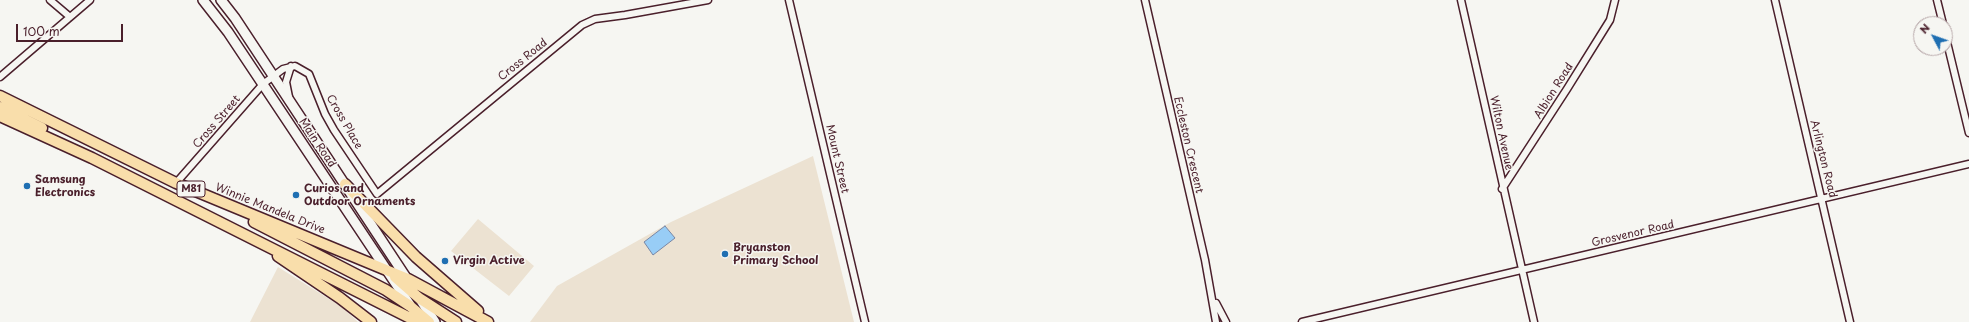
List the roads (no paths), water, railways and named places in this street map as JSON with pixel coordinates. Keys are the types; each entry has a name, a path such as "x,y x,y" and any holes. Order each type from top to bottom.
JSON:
{"main road":[{"name":"Main Road","path":"203,0 228,32 263,84 387,270 419,322"},
{"name":"Main Road","path":"221,0 235,18 273,75 435,322"},
{"name":"Winnie Mandela Drive","path":"0,96 176,183 387,270 488,322"},
{"path":"0,107 87,150 92,158"},
{"name":"M81","path":"0,116 92,158 419,322"},
{"path":"345,184 416,257 492,322"},
{"path":"225,203 250,220 386,290 410,306 429,322"},
{"path":"250,237 340,298 371,322"},
{"path":"387,270 419,298 456,322"}],"street":[{"path":"50,0 70,17"},
{"path":"0,77 90,0"},
{"name":"Cross Road","path":"378,194 582,25 595,19 708,0"},
{"name":"Mount Street","path":"789,0 865,322"},
{"name":"Eccleston Crescent","path":"1145,0 1212,294 1216,322"},
{"name":"Wilton Avenue","path":"1460,0 1502,189 1534,322"},
{"name":"Albion Road","path":"1502,189 1606,26 1612,14 1615,0"},
{"name":"Arlington Road","path":"1775,0 1850,322"},
{"path":"1937,0 1941,16"},
{"path":"1950,56 1969,133"},
{"path":"273,75 291,66"},
{"path":"288,98 286,82 291,66"},
{"name":"Cross Place","path":"291,66 298,67 309,74 325,114 334,130 378,194"},
{"name":"Cross Street","path":"176,183 263,84 273,75"},
{"name":"Grosvenor Road","path":"1302,322 1969,164"},
{"name":"Eccleston Crescent","path":"1212,294 1226,322"}],"water":[{"path":"665,226 675,238 653,255 644,242"}],"place":[{"name":"Samsung Electronics","path":"27,186"},
{"name":"Curios and Outdoor Ornaments","path":"296,195"},
{"name":"Bryanston Primary School","path":"725,254"},
{"name":"Virgin Active","path":"445,261"}]}
